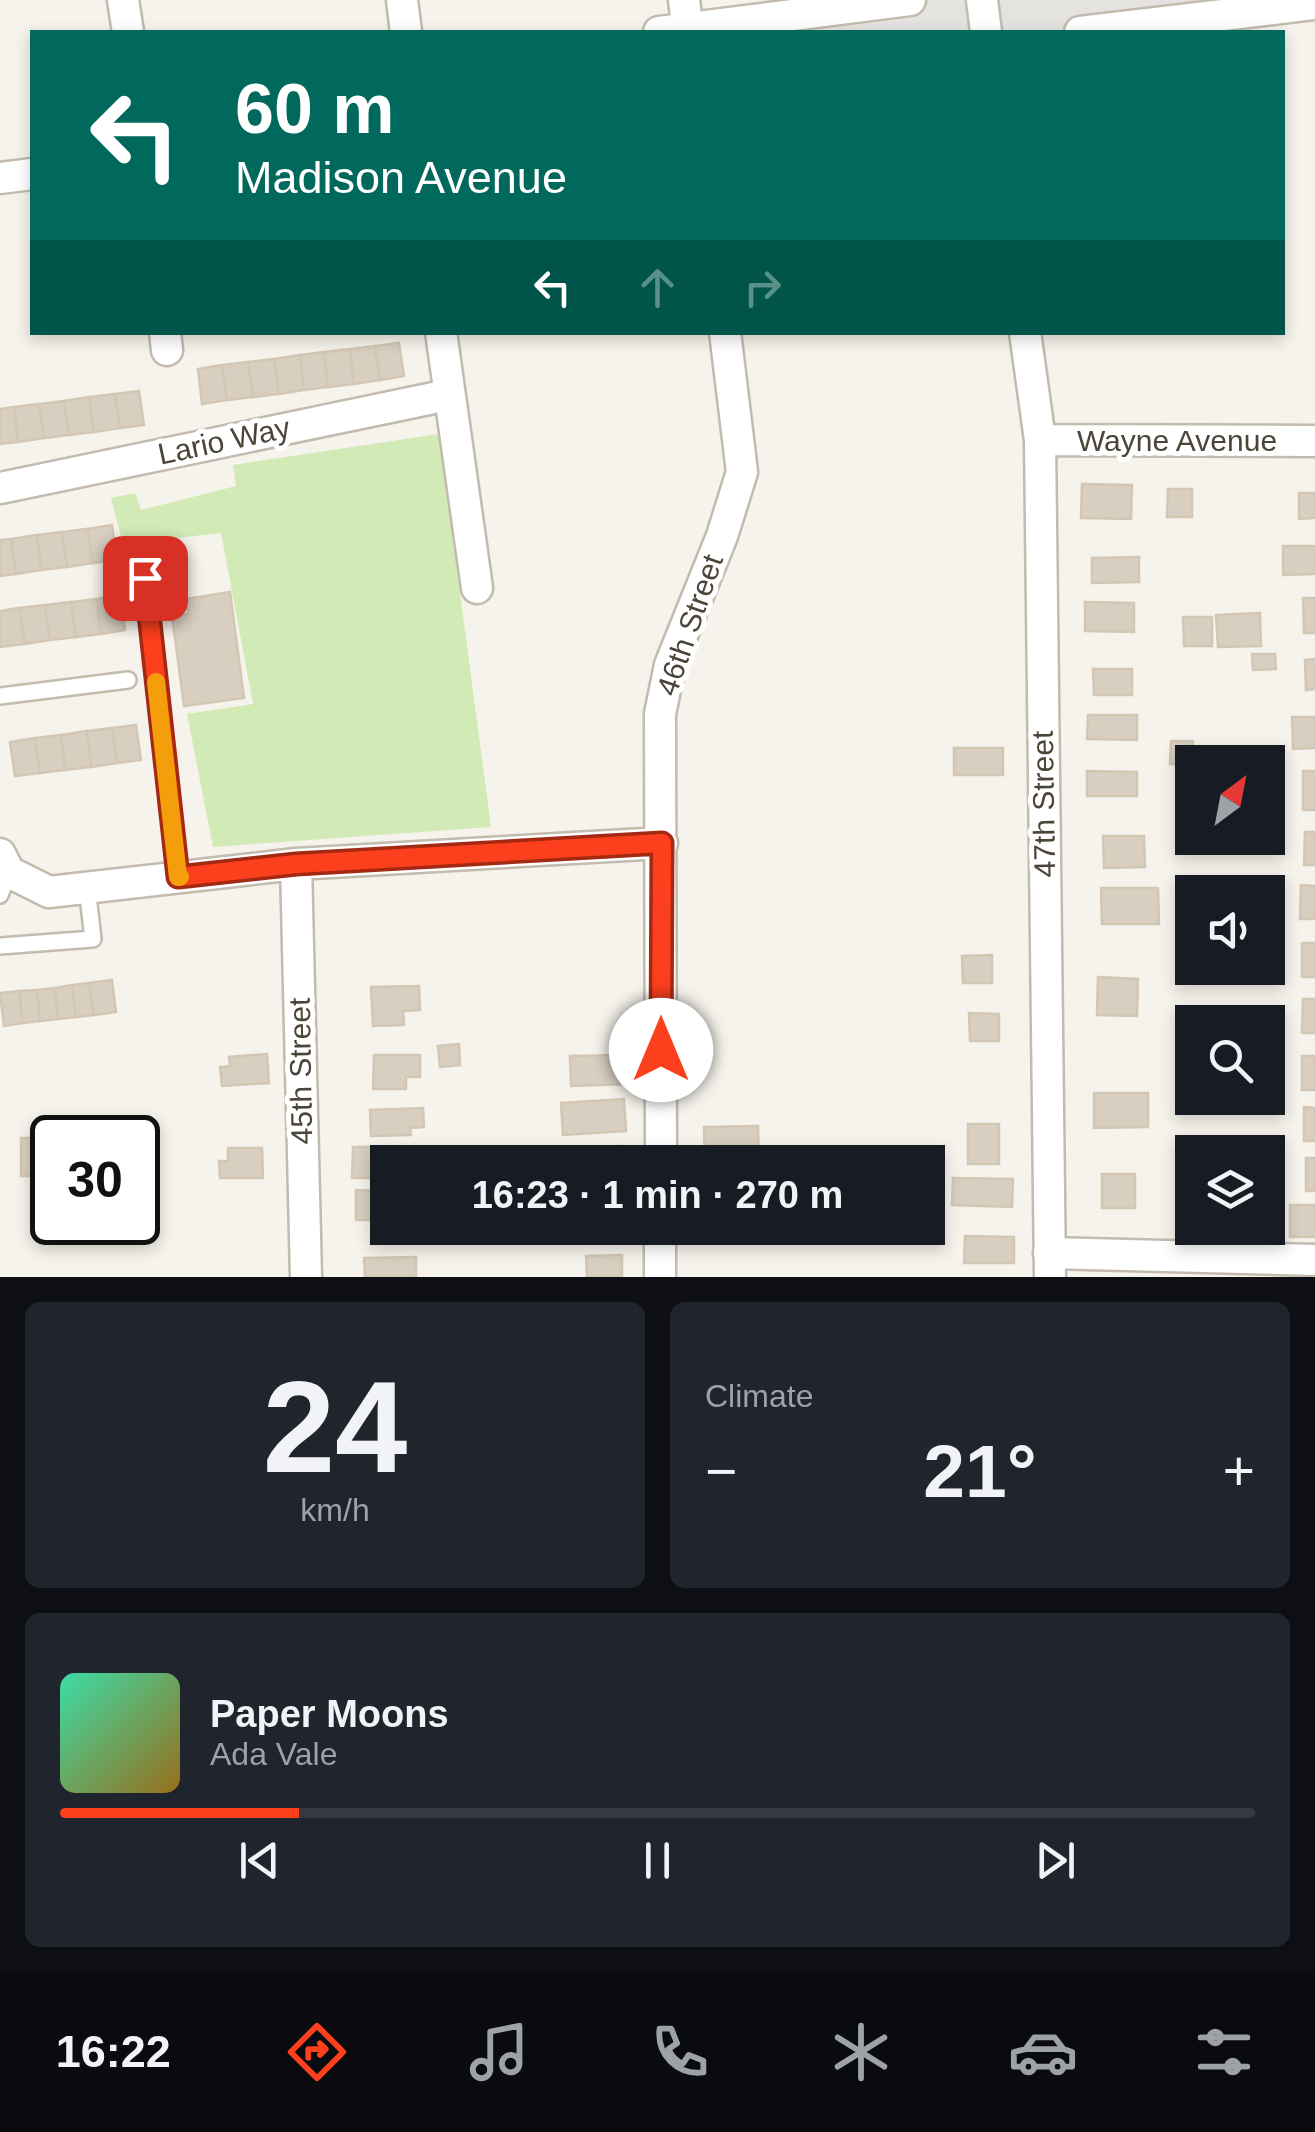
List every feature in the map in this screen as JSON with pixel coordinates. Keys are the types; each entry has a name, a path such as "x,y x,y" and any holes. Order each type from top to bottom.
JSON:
{"street":[{"path":"124,0 128,30"},
{"path":"402,0 406,30"},
{"path":"680,23 910,0"},
{"path":"982,0 986,30"},
{"path":"1097,30 1315,4"},
{"path":"0,178 30,174"},
{"path":"440,335 477,588"},
{"name":"46th Street","path":"661,1145 660,714 670,665 722,536 742,472 725,335"},
{"name":"47th Street","path":"1026,335 1040,440 1049,1265"},
{"name":"Lario Way","path":"0,488 448,395"},
{"name":"Wayne Avenue","path":"1040,440 1315,442"},
{"path":"3,874 49,892 296,864 662,843"},
{"name":"45th Street","path":"296,864 306,1277"},
{"path":"660,1245 660,1277"},
{"path":"1049,1265 1315,1260"}],"lane":[{"path":"145,578 178,877"},
{"path":"0,696 128,680"},
{"path":"0,946 92,939 87,888"}],"green space":[{"path":"439,434 491,827 213,847 187,714 253,704 221,533 123,544 111,498 135,493 141,510 236,486 233,465"}],"shaded area":[{"path":"910,0 1315,0 1095,30 675,30"}],"building":[{"path":"399,343 404,376 380,380 375,346"},
{"path":"375,346 380,380 354,384 350,349"},
{"path":"350,349 354,384 328,387 324,352"},
{"path":"324,352 328,387 304,390 300,355"},
{"path":"300,355 304,390 279,394 274,359"},
{"path":"274,359 279,394 253,397 248,362"},
{"path":"248,362 253,397 227,400 222,365"},
{"path":"222,365 227,400 202,404 198,369"},
{"path":"139,391 144,425 120,428 115,394"},
{"path":"115,394 120,428 94,432 89,397"},
{"path":"89,397 94,432 69,435 64,401"},
{"path":"64,401 69,435 44,438 39,404"},
{"path":"39,404 44,438 18,442 14,407"},
{"path":"14,407 18,442 0,444 0,409"},
{"path":"1082,484 1132,485 1131,519 1081,518"},
{"path":"1168,489 1192,489 1192,517 1167,517"},
{"path":"1299,493 1315,493 1315,518 1299,519"},
{"path":"112,525 117,560 93,563 87,529"},
{"path":"87,529 93,563 67,567 62,532"},
{"path":"62,532 67,567 41,570 37,535"},
{"path":"37,535 41,570 16,574 11,539"},
{"path":"11,539 16,574 0,576 0,540"},
{"path":"1283,546 1315,546 1315,574 1283,575"},
{"path":"1139,557 1139,582 1092,583 1092,558"},
{"path":"230,592 244,698 184,706 172,616 188,614 186,599"},
{"path":"121,595 125,630 101,634 97,599"},
{"path":"1303,598 1315,598 1315,633 1304,633"},
{"path":"97,599 101,634 76,637 71,602"},
{"path":"71,602 76,637 50,640 45,605"},
{"path":"1085,602 1134,603 1134,632 1085,631"},
{"path":"45,605 50,640 25,644 19,608"},
{"path":"19,608 25,644 0,647 0,611"},
{"path":"1260,613 1261,646 1218,647 1216,615"},
{"path":"1183,617 1212,617 1212,646 1184,646"},
{"path":"1252,654 1275,654 1276,669 1253,670"},
{"path":"1315,659 1315,689 1306,690 1305,660"},
{"path":"1093,669 1132,669 1132,695 1094,695"},
{"path":"1088,715 1137,715 1137,740 1087,739"},
{"path":"1292,717 1315,717 1315,748 1293,749"},
{"path":"136,725 141,760 117,763 112,728"},
{"path":"112,728 117,763 91,767 87,731"},
{"path":"87,731 91,767 65,770 61,735"},
{"path":"61,735 65,770 40,773 35,738"},
{"path":"35,738 40,773 15,776 10,742"},
{"path":"1171,741 1193,741 1193,745 1175,745 1175,764 1170,764"},
{"path":"954,748 1003,748 1003,775 954,775"},
{"path":"1087,771 1137,772 1137,796 1087,796"},
{"path":"1303,771 1315,771 1315,810 1303,810"},
{"path":"1305,832 1315,832 1315,865 1304,865"},
{"path":"1103,836 1144,836 1145,867 1104,868"},
{"path":"1301,885 1315,886 1315,919 1300,919"},
{"path":"1101,888 1158,888 1159,924 1102,924"},
{"path":"1302,943 1315,943 1315,977 1302,977"},
{"path":"992,955 992,983 963,983 962,956"},
{"path":"1098,977 1138,979 1137,1016 1097,1015"},
{"path":"112,980 116,1012 94,1015 89,983"},
{"path":"89,983 94,1015 76,1017 72,985"},
{"path":"72,985 76,1017 58,1019 55,988"},
{"path":"419,986 420,1010 403,1011 404,1025 373,1026 371,987"},
{"path":"55,988 58,1019 40,1021 37,990"},
{"path":"37,990 40,1021 23,1023 19,991"},
{"path":"19,991 23,1023 4,1026 0,993"},
{"path":"1303,999 1315,999 1315,1033 1302,1033"},
{"path":"969,1013 999,1014 999,1041 970,1041"},
{"path":"459,1044 460,1065 440,1067 438,1046"},
{"path":"267,1054 269,1083 222,1086 220,1067 230,1066 229,1057"},
{"path":"374,1055 420,1055 420,1077 406,1077 406,1089 373,1089"},
{"path":"626,1055 627,1084 571,1086 570,1056"},
{"path":"1302,1056 1315,1056 1315,1090 1302,1090"},
{"path":"1094,1093 1148,1093 1148,1127 1094,1128"},
{"path":"624,1099 626,1131 563,1135 561,1103"},
{"path":"1304,1107 1315,1108 1315,1141 1304,1141"},
{"path":"423,1108 424,1127 410,1128 411,1135 371,1136 370,1110"},
{"path":"968,1124 999,1124 999,1164 968,1164"},
{"path":"758,1126 759,1145 705,1145 704,1127"},
{"path":"21,1138 30,1138 30,1176 21,1176"},
{"path":"353,1147 370,1147 370,1178 352,1178"},
{"path":"228,1148 262,1148 263,1178 220,1178 219,1161 228,1161"},
{"path":"1306,1158 1315,1158 1315,1191 1306,1191"},
{"path":"1102,1174 1135,1174 1135,1208 1102,1208"},
{"path":"953,1178 1013,1179 1012,1207 952,1205"},
{"path":"356,1190 370,1190 370,1220 356,1220"},
{"path":"1290,1205 1315,1205 1315,1237 1290,1237"},
{"path":"965,1236 1014,1237 1014,1263 964,1263"},
{"path":"622,1255 622,1277 587,1277 586,1256"},
{"path":"416,1257 416,1277 365,1277 364,1258"}],"slow traffic":[{"path":"156,682 180,877"}],"route":[{"path":"145,578 178,877 296,864 662,843 661,1050"}]}
